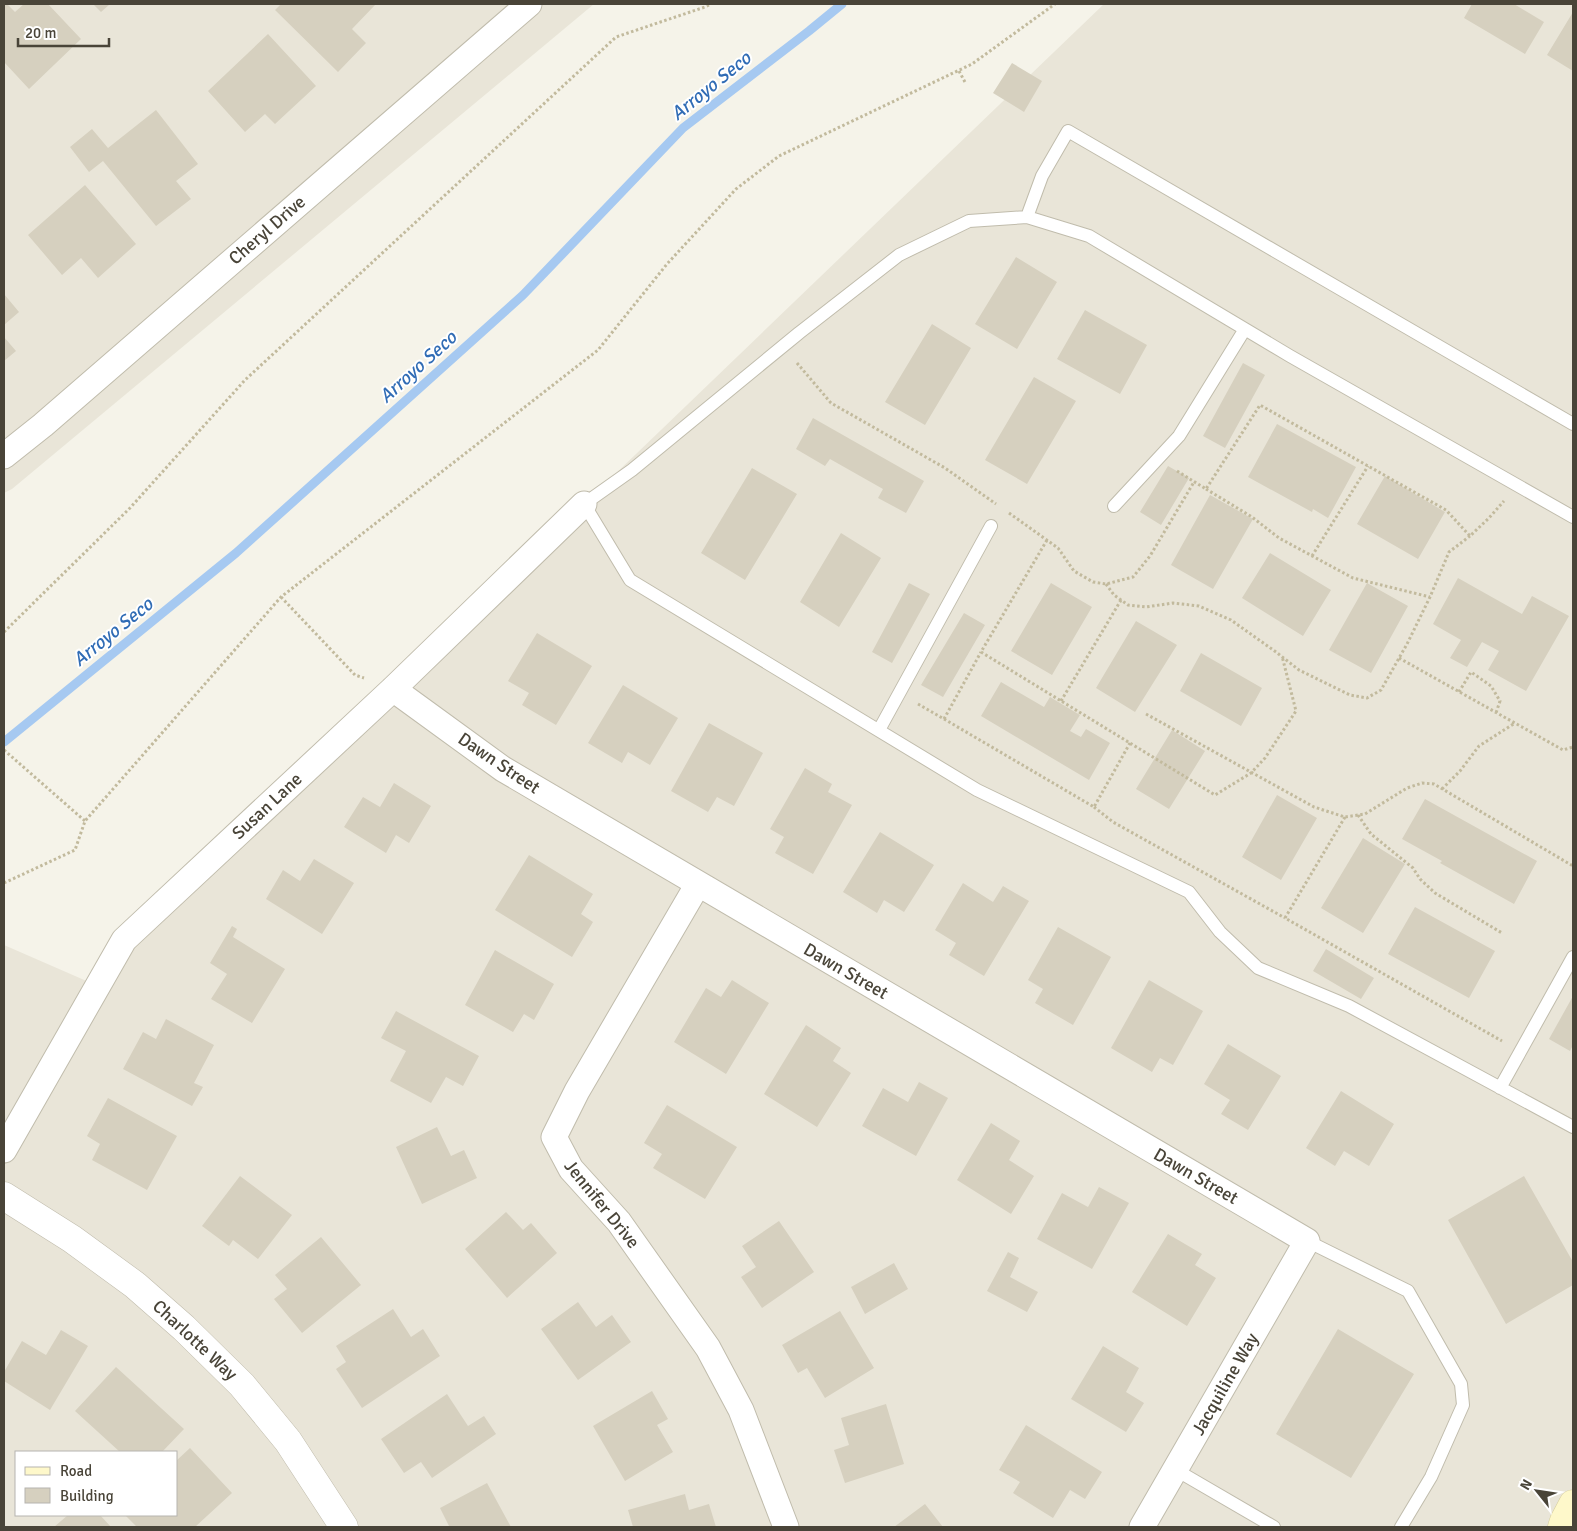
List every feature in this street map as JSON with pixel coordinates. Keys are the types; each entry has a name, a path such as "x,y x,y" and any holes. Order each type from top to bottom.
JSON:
{"street":[{"name":"Cheryl Drive","path":"4,456 58,412 529,4"},
{"name":"Susan Lane","path":"4,1150 124,940 393,688 584,504"},
{"name":"Dawn Street","path":"393,688 503,769 1307,1241"},
{"name":"Jennifer Drive","path":"698,884 576,1091 554,1138 571,1169 619,1222 708,1348 741,1410 786,1527"},
{"name":"Charlotte Way","path":"4,1196 72,1239 135,1285 184,1328 242,1385 288,1441 342,1526"},
{"name":"Jacquiline Way","path":"1142,1527 1307,1241"}],"lane":[{"path":"1027,217 1042,176 1068,131 1573,424"},
{"path":"1573,517 1306,366 1090,236 1027,217 969,221 899,255 632,470 584,504 630,580 977,790 1189,892 1220,932 1258,968 1349,1006 1573,1127"},
{"path":"1114,506 1179,436 1245,329"},
{"path":"879,730 991,526"},
{"path":"1500,1088 1573,957"},
{"path":"1307,1241 1408,1291 1461,1384 1463,1405 1431,1477 1401,1527"},
{"path":"1176,1470 1274,1527"}],"path":[{"path":"4,632 130,508 246,380 616,37 711,4"},
{"path":"4,883 75,850 86,821 282,597 598,350 667,264 736,189 779,156 972,64 1055,4"},
{"path":"959,71 966,84"},
{"path":"783,347 831,403 945,468 1000,507"},
{"path":"1206,489 1260,405 1446,510 1470,536"},
{"path":"1157,459 1252,517 1279,538 1353,578 1430,597"},
{"path":"1312,556 1368,466"},
{"path":"1008,512 1058,548 1074,571 1093,582 1106,584 1133,577 1150,556 1194,482"},
{"path":"1106,584 1114,595 1128,605 1146,607 1173,603 1199,606 1230,620 1282,656 1298,670 1350,695 1366,698 1381,690 1430,597 1449,552 1489,518 1517,485"},
{"path":"944,719 1047,540"},
{"path":"282,597 355,675 393,688"},
{"path":"1061,701 1121,600"},
{"path":"981,652 1215,795 1251,773 1265,758 1296,711 1282,656"},
{"path":"1399,658 1563,750 1573,747"},
{"path":"1459,692 1471,672 1491,686 1500,701 1496,713"},
{"path":"899,694 1094,807 1113,822 1520,1052"},
{"path":"1146,714 1314,807 1344,817 1364,814 1407,788 1422,784 1434,784 1573,866"},
{"path":"1441,789 1460,771 1479,746 1515,723"},
{"path":"1094,807 1130,743"},
{"path":"4,750 86,821"},
{"path":"1358,815 1371,834 1413,868 1420,879 1435,893 1502,933"},
{"path":"1285,918 1344,817"}],"shaded area":[{"path":"4,4 594,4 12,489 4,493"},
{"path":"1104,4 1573,4 1573,1505 1557,1527 4,1527 4,945 98,986 124,940 584,504"}],"building":[{"path":"4,4 7,4 15,12 24,4 48,4 81,39 29,89 4,62"},
{"path":"93,4 110,4 101,12"},
{"path":"281,4 376,4 352,29 366,43 338,72 275,10"},
{"path":"1472,4 1514,4 1544,22 1525,54 1464,18"},
{"path":"1573,12 1573,71 1547,55"},
{"path":"268,34 316,86 275,124 265,114 245,132 208,91"},
{"path":"1012,63 1042,81 1024,112 993,93"},
{"path":"156,110 198,164 176,181 191,199 156,226 103,161 89,172 70,147 92,129 108,148"},
{"path":"85,185 136,244 98,278 81,258 62,275 28,235"},
{"path":"1016,257 1057,282 1017,349 975,324"},
{"path":"4,294 19,312 4,325"},
{"path":"1085,310 1147,345 1120,394 1057,359"},
{"path":"932,324 971,348 925,425 885,402"},
{"path":"4,337 16,351 4,361"},
{"path":"1243,363 1265,375 1225,448 1203,436"},
{"path":"1034,377 1076,401 1027,484 985,460"},
{"path":"813,418 924,481 906,513 878,498 883,489 830,459 825,466 796,449"},
{"path":"1277,424 1356,467 1328,518 1313,509 1312,512 1248,477"},
{"path":"1168,466 1189,478 1161,525 1140,512"},
{"path":"752,468 797,494 745,580 701,553"},
{"path":"1385,476 1445,512 1418,559 1357,524"},
{"path":"1210,495 1253,519 1213,589 1171,565"},
{"path":"841,533 881,558 839,627 800,602"},
{"path":"1270,553 1331,590 1303,636 1242,598"},
{"path":"1458,578 1522,614 1532,596 1569,616 1526,691 1488,670 1499,651 1482,642 1467,667 1450,658 1461,640 1433,624"},
{"path":"909,583 930,594 892,663 872,652"},
{"path":"1051,583 1092,607 1052,675 1011,651"},
{"path":"1367,583 1408,606 1371,673 1329,650"},
{"path":"964,613 985,625 943,697 921,685"},
{"path":"1136,621 1177,645 1135,712 1096,688"},
{"path":"537,633 592,666 556,725 522,705 529,693 508,681"},
{"path":"1201,653 1262,688 1241,726 1180,691"},
{"path":"1001,682 1044,707 1050,697 1080,715 1070,731 1081,737 1086,729 1110,743 1089,780 981,716"},
{"path":"623,685 678,718 650,765 628,752 622,763 588,743"},
{"path":"709,723 763,753 734,806 717,797 708,812 671,791"},
{"path":"1172,730 1205,751 1169,809 1136,789"},
{"path":"805,768 832,784 828,792 852,805 813,874 775,853 784,837 770,829"},
{"path":"394,783 431,806 409,843 396,835 386,853 344,827 363,797 380,807"},
{"path":"1277,795 1317,818 1281,880 1242,857"},
{"path":"1425,799 1537,861 1514,904 1440,863 1442,861 1402,839"},
{"path":"880,832 934,865 904,912 884,900 877,913 843,892"},
{"path":"1363,838 1405,864 1363,933 1321,908"},
{"path":"529,855 593,894 581,914 593,922 572,957 495,910"},
{"path":"314,859 354,883 322,934 266,899 283,870 300,881"},
{"path":"963,883 993,902 1003,886 1029,901 984,976 949,955 956,943 935,930"},
{"path":"1415,907 1495,951 1469,998 1388,954"},
{"path":"232,926 237,929 233,937 285,969 252,1023 211,999 227,974 210,963"},
{"path":"1058,927 1111,957 1073,1025 1035,1003 1043,989 1028,980"},
{"path":"1326,949 1374,978 1361,999 1313,971"},
{"path":"495,950 554,984 534,1020 524,1014 513,1032 465,1005"},
{"path":"732,980 769,1003 726,1074 674,1042 706,988 721,997"},
{"path":"1149,980 1203,1011 1173,1065 1160,1058 1152,1072 1111,1048"},
{"path":"1573,996 1573,1045 1570,1051 1549,1039"},
{"path":"396,1011 479,1056 463,1086 446,1077 431,1103 390,1081 406,1051 381,1038"},
{"path":"166,1019 214,1045 194,1083 203,1087 192,1106 123,1069 143,1032 156,1039"},
{"path":"806,1025 841,1048 833,1061 851,1073 817,1127 764,1094"},
{"path":"1228,1044 1281,1076 1248,1130 1221,1114 1230,1100 1204,1084"},
{"path":"919,1082 948,1098 916,1156 862,1126 883,1088 908,1102"},
{"path":"1341,1091 1394,1124 1369,1166 1344,1151 1335,1166 1306,1148"},
{"path":"108,1098 177,1136 147,1190 92,1160 100,1144 87,1136"},
{"path":"667,1105 737,1147 705,1199 653,1168 662,1154 644,1143"},
{"path":"991,1123 1020,1141 1009,1160 1034,1176 1011,1214 957,1180"},
{"path":"437,1127 451,1156 464,1150 477,1178 422,1204 396,1147"},
{"path":"240,1176 292,1215 258,1259 233,1240 229,1246 202,1226"},
{"path":"1524,1176 1573,1262 1573,1285 1506,1324 1448,1220"},
{"path":"1099,1187 1129,1203 1092,1269 1037,1239 1062,1193 1088,1207"},
{"path":"506,1212 523,1230 531,1223 557,1253 507,1298 465,1249"},
{"path":"779,1221 814,1272 762,1308 741,1277 756,1267 742,1246"},
{"path":"1168,1234 1202,1254 1195,1265 1216,1278 1187,1326 1132,1292"},
{"path":"321,1237 361,1285 302,1333 274,1299 287,1289 275,1275"},
{"path":"1008,1252 1019,1258 1010,1277 1038,1292 1027,1312 987,1291"},
{"path":"894,1263 908,1289 865,1314 851,1287"},
{"path":"578,1302 596,1327 612,1315 631,1342 578,1380 541,1329"},
{"path":"393,1309 411,1337 423,1329 440,1356 362,1408 336,1369 346,1362 336,1346"},
{"path":"840,1311 874,1368 825,1398 807,1368 798,1373 782,1345"},
{"path":"1338,1329 1414,1374 1351,1478 1276,1434"},
{"path":"61,1330 88,1346 50,1410 4,1381 4,1372 22,1341 46,1355"},
{"path":"1103,1346 1139,1368 1126,1392 1144,1403 1126,1432 1071,1399"},
{"path":"116,1367 184,1429 163,1451 119,1451 75,1411"},
{"path":"652,1391 668,1419 657,1425 673,1452 625,1481 593,1426"},
{"path":"447,1394 468,1426 484,1416 496,1434 432,1478 421,1462 404,1473 381,1439"},
{"path":"886,1404 904,1464 845,1483 834,1450 849,1445 841,1418"},
{"path":"1026,1425 1102,1472 1085,1499 1070,1490 1053,1518 1013,1493 1020,1482 999,1470"},
{"path":"190,1448 232,1493 195,1527 137,1527 126,1516 178,1516 178,1459"},
{"path":"487,1483 511,1527 447,1527 449,1526 440,1508"},
{"path":"685,1494 689,1510 709,1504 716,1527 633,1527 628,1510"},
{"path":"925,1504 943,1527 894,1527"},
{"path":"67,1516 101,1516 111,1527 54,1527"}],"waterway":[{"name":"Arroyo Seco","path":"4,742 236,553 523,295 683,128 842,4"}]}
